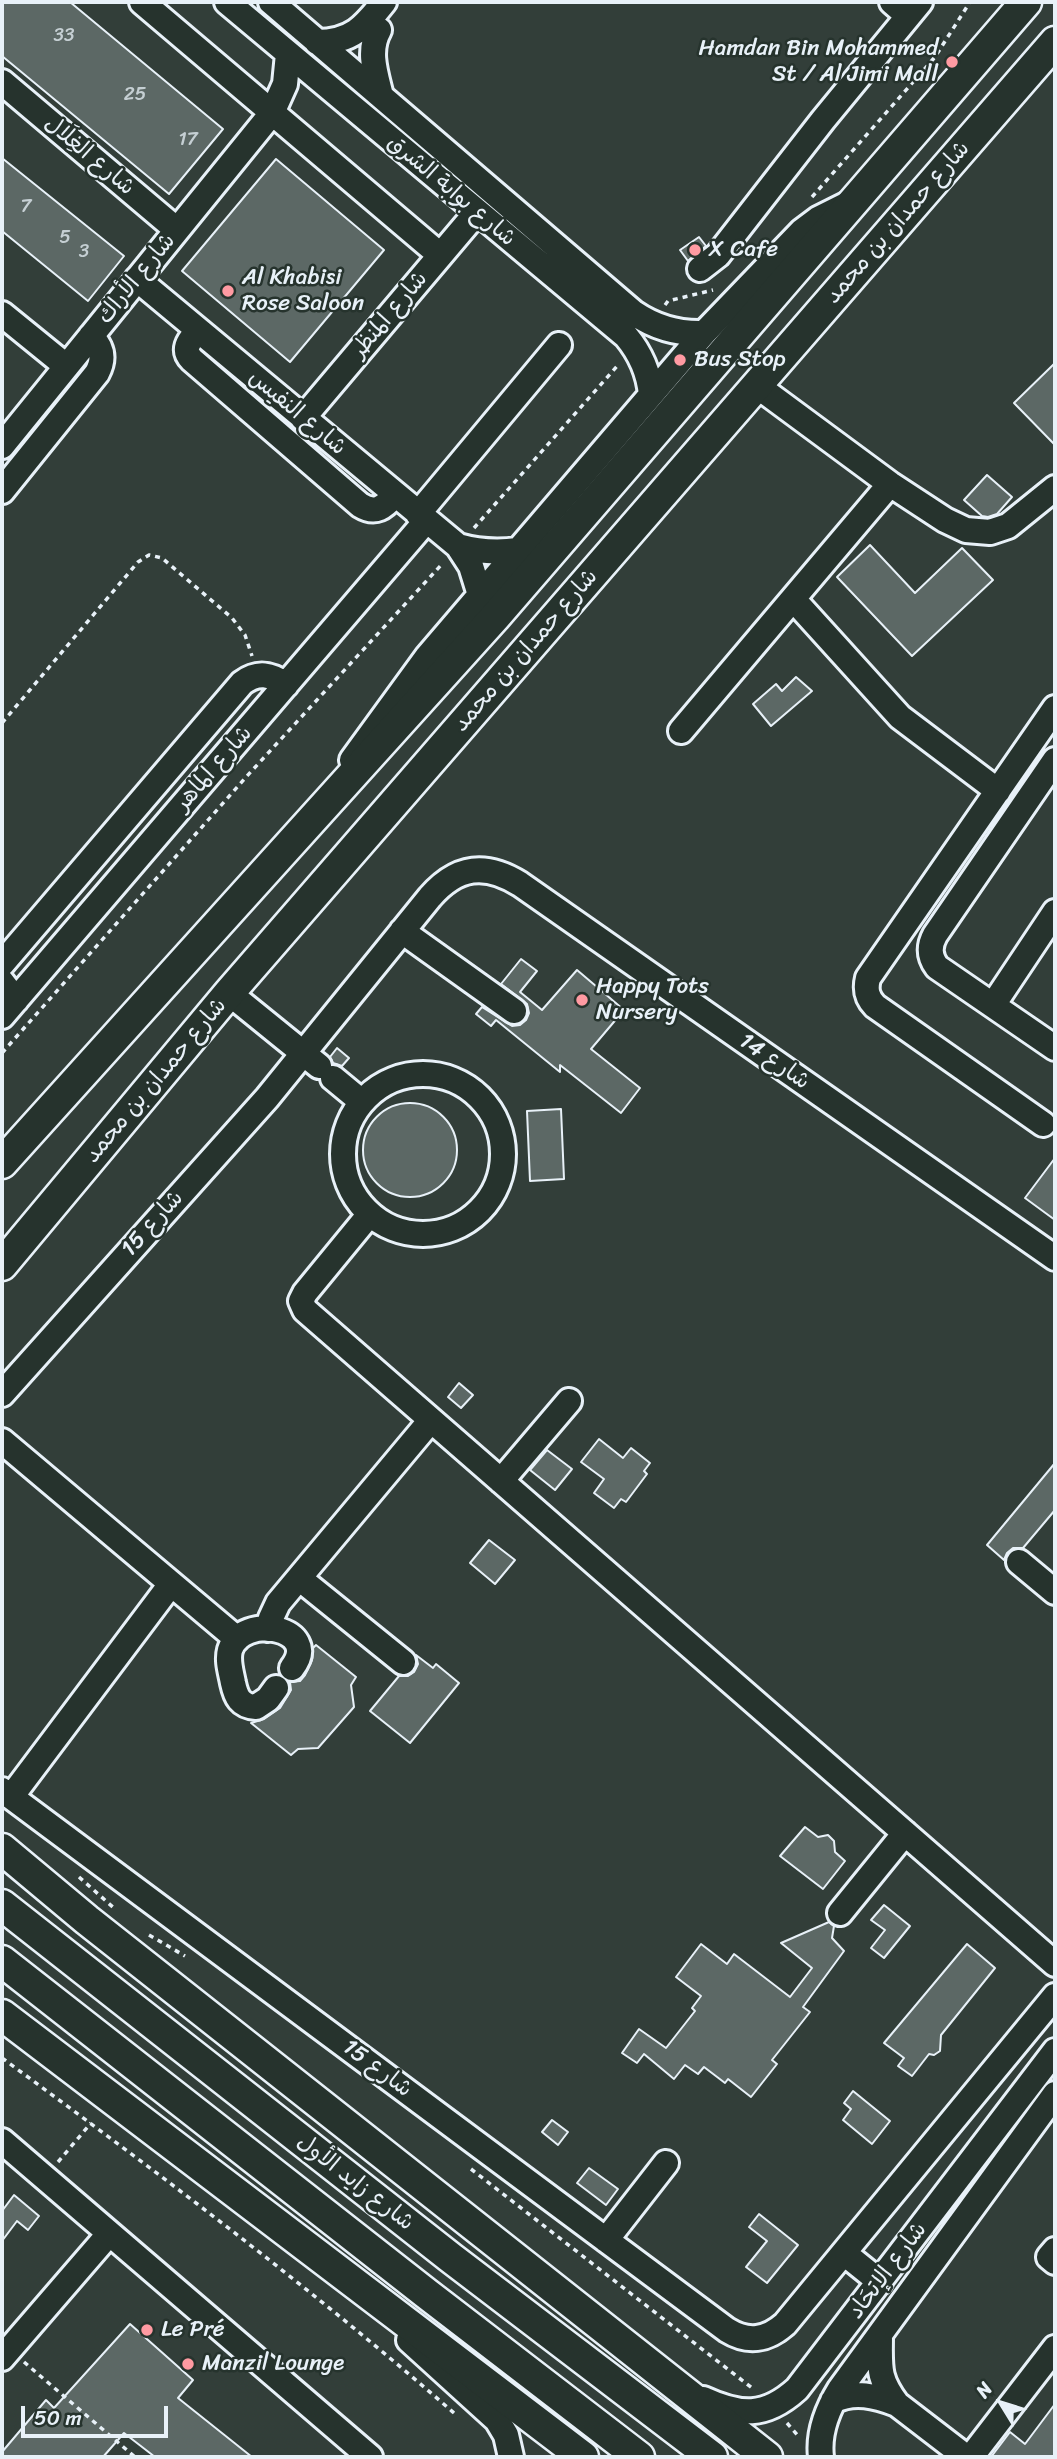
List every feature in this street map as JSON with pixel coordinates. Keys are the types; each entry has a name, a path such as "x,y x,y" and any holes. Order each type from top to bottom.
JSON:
{"main road":[{"name":"شارع حمدان بن محمد","path":"2,1163 495,617 1026,2"},
{"name":"شارع حمدان بن محمد","path":"2,1265 229,993 1055,42"},
{"path":"2,1849 97,1929 767,2457"},
{"name":"شارع زايد الأول","path":"2,1905 429,2241 712,2457"},
{"name":"شارع زايد الأول","path":"2,1961 394,2269 639,2457"},
{"path":"2,2015 583,2457"}],"street":[{"path":"142,2 440,256"},
{"name":"شارع بوابة الشرق","path":"227,2 626,337 635,346 647,370 652,395"},
{"name":"شارع بوابة الشرق","path":"271,2 627,307 651,324 677,332 705,333"},
{"path":"317,42 334,42 348,37 361,29 384,2"},
{"path":"700,269 718,255 907,7"},
{"path":"379,30 373,45 373,58 381,96"},
{"name":"شارع الأراك","path":"2,446 272,113 285,84 288,54"},
{"name":"شارع الغِلَال","path":"2,82 177,230"},
{"name":"شارع الأراك","path":"272,113 298,96 326,86"},
{"path":"320,811 387,709 428,656 705,333 802,231 826,214 854,202"},
{"name":"شارع المنظر","path":"303,418 477,212"},
{"name":"شارع النفيس","path":"137,279 458,546 475,575 480,595"},
{"path":"4,320 66,366"},
{"path":"198,331 187,345 186,351 192,360 360,505 378,510 395,495"},
{"path":"2,491 97,373 101,351 91,336"},
{"name":"شارع الماهر","path":"6,1000 286,685 559,345"},
{"path":"756,385 890,484 955,526 990,532 1008,526 1055,489"},
{"path":"681,731 890,484"},
{"path":"458,546 475,551 518,550"},
{"path":"794,600 900,717 998,791"},
{"path":"2,964 242,683 258,675 275,677 286,685"},
{"path":"1043,1124 876,1006 866,991 868,978 1055,708"},
{"path":"1055,760 930,947 937,967 1055,1048"},
{"name":"شارع 15","path":"2,1394 230,1139 318,1066 402,931 442,884 457,874 491,870"},
{"name":"شارع 14","path":"491,870 520,884 1055,1258"},
{"path":"993,1005 1055,912"},
{"path":"402,931 514,1011"},
{"path":"229,993 362,1102"},
{"path":"417,1074 449,1078 476,1093 487,1105 501,1133 504,1149 501,1172 493,1194 478,1213 459,1227 428,1235 397,1231 369,1215 351,1190 343,1160 347,1129 362,1102 387,1083 417,1074"},
{"path":"369,1215 305,1293 302,1306 1055,1964"},
{"path":"501,1481 569,1401"},
{"path":"268,1629 274,1610 431,1420"},
{"path":"2,1441 237,1639"},
{"path":"1019,1562 1055,1592"},
{"path":"299,1578 402,1662"},
{"path":"7,1794 171,1584"},
{"path":"276,1688 262,1705 256,1707 239,1700 235,1694 229,1657 237,1639 250,1631 268,1629 288,1632 296,1641 298,1656 292,1668"},
{"name":"شارع 15","path":"7,1794 736,2335 757,2339 777,2332 844,2253"},
{"path":"840,1913 905,1833"},
{"path":"880,2282 844,2253 1055,1996"},
{"name":"شارع الإتحَاد","path":"774,2406 790,2396 804,2381 1055,2051"},
{"name":"شارع الإتحَاد","path":"821,2452 823,2425 833,2401 1055,2094"},
{"path":"2,2141 370,2457"},
{"path":"606,2240 666,2163"},
{"path":"6,2354 109,2234"},
{"path":"1055,2250 1049,2257 1055,2262"},
{"path":"370,2295 403,2336 498,2420 506,2435 511,2457"},
{"path":"880,2335 879,2371 897,2404 969,2457 1055,2348"},
{"path":"682,2390 735,2411 752,2412 774,2406"},
{"path":"833,2401 844,2395 857,2395 897,2404"}],"path":[{"path":"804,206 934,57 970,2"},
{"path":"651,324 668,301 722,286"},
{"path":"2,1053 247,776 458,546 635,346"},
{"path":"2,723 138,562 149,555 162,558 239,626 258,675"},
{"path":"70,1869 120,1913"},
{"path":"142,1931 193,1960"},
{"path":"2,2058 282,2270 389,2356 461,2420"},
{"path":"46,2178 91,2123"},
{"path":"466,2165 774,2406 805,2444 821,2452"},
{"path":"6,2354 135,2457"}],"building":[{"path":"2,2 70,2 223,129 169,194 2,56"},
{"path":"2,158 124,256 88,301 2,231"},
{"path":"276,159 384,250 290,362 182,271"},
{"name":"X Cafe","path":"699,237 706,246 688,261 680,250"},
{"path":"1055,363 1055,445 1014,403"},
{"path":"987,475 1012,497 997,514 988,517 982,516 964,500"},
{"path":"870,545 915,593 962,548 993,580 912,656 837,577"},
{"path":"796,677 812,691 771,726 753,704 776,684 782,691"},
{"path":"521,959 537,971 520,992 542,1010 577,970 624,1010 591,1049 640,1088 621,1113 560,1065 560,1072 496,1020 491,1026 476,1014 482,1007 512,1026 520,1025 526,1020 529,1013 527,1004 501,984"},
{"path":"337,1048 349,1058 342,1066 333,1063 330,1057"},
{"path":"410,1103 428,1106 443,1117 454,1132 457,1150 454,1168 443,1183 428,1194 410,1197 392,1194 377,1183 366,1168 363,1150 366,1132 377,1117 392,1106"},
{"path":"561,1109 564,1179 530,1181 527,1111"},
{"path":"1055,1158 1055,1220 1025,1198"},
{"path":"459,1383 473,1395 461,1408 448,1397"},
{"path":"599,1439 623,1458 631,1448 650,1463 644,1471 647,1474 626,1502 621,1499 614,1508 594,1493 604,1479 581,1462"},
{"path":"547,1450 572,1469 555,1490 530,1470"},
{"path":"1055,1463 1055,1510 1023,1548 1013,1548 1004,1560 987,1545"},
{"path":"489,1540 515,1560 495,1584 470,1563"},
{"path":"316,1645 356,1677 351,1685 354,1707 318,1748 298,1749 291,1755 251,1723 264,1719 280,1708 291,1690 290,1682 300,1681 305,1675"},
{"path":"416,1655 433,1668 436,1664 459,1683 410,1743 370,1711 399,1676 408,1676 414,1672 418,1664"},
{"path":"805,1827 818,1837 828,1835 834,1841 835,1852 845,1861 823,1889 780,1856"},
{"path":"884,1905 910,1926 884,1958 871,1948 885,1930 871,1920"},
{"path":"829,1922 834,1926 832,1938 844,1951 803,2007 810,2012 772,2060 777,2064 751,2097 728,2079 725,2083 704,2067 698,2074 685,2065 674,2079 644,2054 637,2063 622,2053 639,2029 666,2048 695,2011 692,2008 701,1996 676,1977 701,1944 727,1964 734,1954 790,1997 812,1968 781,1943"},
{"path":"967,1944 995,1968 941,2035 940,2051 934,2055 929,2054 912,2076 898,2066 904,2058 884,2043"},
{"path":"853,2091 890,2121 872,2144 843,2120 851,2109 844,2103"},
{"path":"552,2120 568,2132 558,2145 542,2132"},
{"path":"589,2168 618,2189 606,2205 577,2183"},
{"path":"14,2195 39,2216 28,2230 17,2221 2,2241 2,2211"},
{"path":"759,2214 798,2245 767,2283 746,2267 767,2241 749,2227"},
{"path":"130,2324 193,2380 178,2398 252,2457 155,2457 124,2433 103,2457 2,2457 2,2452 46,2400 54,2408"},
{"path":"1055,2404 1055,2457 991,2457 1010,2432 1025,2444"}],"place":[{"name":"Hamdan Bin Mohammed St / Al Jimi Mall","path":"952,62"},
{"name":"X Cafe","path":"695,250"},
{"name":"Al Khabisi Rose Saloon","path":"228,291"},
{"name":"Bus Stop","path":"680,360"},
{"name":"Happy Tots Nursery","path":"582,1000"},
{"name":"Le Pré","path":"147,2330"},
{"name":"Manzil Lounge","path":"188,2364"}]}
